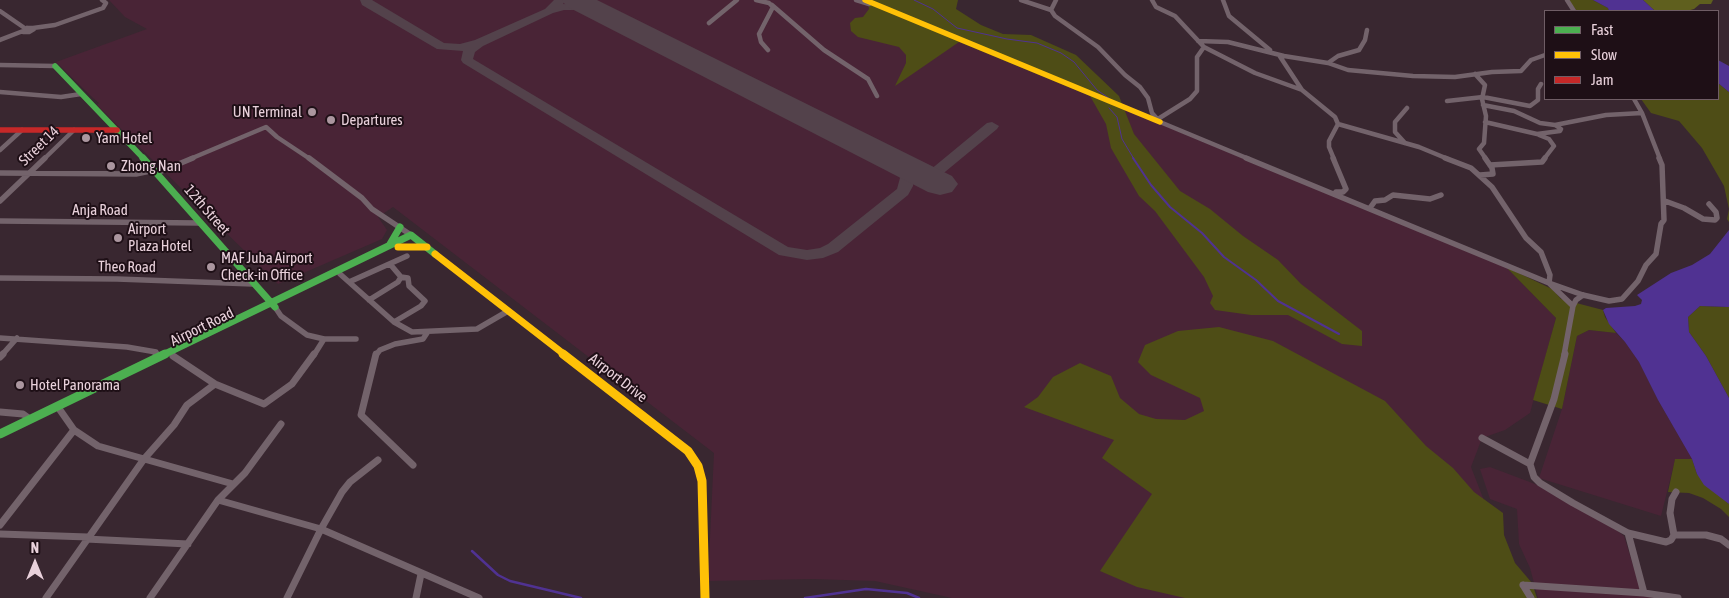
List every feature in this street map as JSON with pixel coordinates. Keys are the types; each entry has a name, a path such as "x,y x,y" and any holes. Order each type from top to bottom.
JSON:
{"main road":[{"path":"867,2 1159,121"},
{"name":"12th Street","path":"55,66 156,171 199,223 274,304"},
{"path":"0,130 117,130"},
{"path":"387,247 397,235 400,227"},
{"name":"Airport Drive","path":"414,236 676,441 692,457 698,466 703,486 704,598"},
{"name":"Airport Road","path":"0,434 156,358 398,247 414,236"},
{"name":"Airport Road","path":"0,440 173,356 387,247 414,236"},
{"path":"398,247 427,246"}],"street":[{"path":"0,12 29,32 33,28 54,25 103,8 106,4 102,0"},
{"path":"709,23 732,6 736,0"},
{"path":"756,0 772,5 824,50 868,79 877,96"},
{"path":"856,0 867,2"},
{"path":"1021,0 1051,10 1062,22 1098,47 1125,75 1140,87 1148,98 1151,109 1159,121 1549,283 1583,295 1617,301 1629,292 1643,273 1646,265 1656,254 1661,224 1664,220 1665,201 1661,181 1662,165 1642,113 1635,100"},
{"path":"1051,10 1056,0"},
{"path":"1152,0 1156,7 1175,16 1204,46 1255,73 1302,90"},
{"path":"1223,0 1229,16 1270,51"},
{"path":"768,50 761,42 759,34 772,12 772,5"},
{"path":"0,40 24,30"},
{"path":"1328,63 1338,56 1359,50 1365,40 1367,30"},
{"path":"1198,41 1228,42 1270,51 1279,55 1328,63 1348,70 1413,76 1455,77 1498,71 1521,71 1531,60 1544,56"},
{"path":"1159,121 1194,96 1196,91 1197,57 1204,46"},
{"path":"1279,55 1302,90 1335,117 1338,124"},
{"path":"0,65 55,66"},
{"path":"1475,74 1485,85 1483,105 1486,122 1484,143 1479,149 1490,165 1493,174 1480,175"},
{"path":"1447,101 1483,97 1530,106 1538,100 1538,89 1542,84"},
{"path":"0,92 61,97 81,94"},
{"path":"1483,105 1514,111 1540,123 1560,127 1560,132 1537,134"},
{"path":"1405,143 1395,132 1396,122 1407,108"},
{"path":"1554,125 1598,116 1642,113"},
{"path":"1486,122 1537,134 1549,139 1554,146 1542,162 1490,165"},
{"path":"1329,191 1340,192 1346,189 1329,147 1329,141 1338,124"},
{"path":"1338,124 1439,154 1471,168 1492,187 1526,238 1541,252 1550,275 1549,283"},
{"path":"0,173 136,174 156,171 266,127 362,198 372,209 414,236"},
{"path":"0,150 22,130"},
{"name":"Street 14","path":"0,201 74,130"},
{"path":"1370,208 1375,201 1385,200 1393,195 1430,199 1441,195"},
{"path":"1665,201 1684,208 1703,219 1715,220 1717,218 1716,212 1709,204"},
{"name":"Anja Road","path":"0,221 199,223"},
{"path":"349,282 407,256"},
{"path":"390,264 401,277 408,278 409,286 424,303 394,322"},
{"path":"340,274 394,322 412,332 477,329 508,311"},
{"path":"369,300 398,282 401,277"},
{"name":"Theo Road","path":"0,278 117,279 254,284"},
{"path":"1549,283 1573,306"},
{"path":"1583,295 1576,300 1573,306 1564,358 1554,399 1530,464 1534,476 1540,483 1628,533 1666,542 1671,540 1674,535 1670,513 1672,499 1676,492"},
{"path":"274,304 281,316 307,335 324,339 356,339"},
{"path":"413,464 361,415 376,354 380,350 395,344 423,339 427,332"},
{"path":"0,338 127,347 156,352 156,358"},
{"path":"0,357 17,338"},
{"path":"173,356 215,384 262,404 292,384 306,367 324,339"},
{"path":"46,598 87,538 144,460 174,425 187,405 215,384"},
{"path":"60,410 74,430 98,446 144,460 180,467 233,484"},
{"path":"0,412 23,414 30,419"},
{"path":"150,598 218,500 245,473 281,424"},
{"path":"0,525 74,430"},
{"path":"1482,438 1530,464"},
{"path":"288,598 321,528 346,486 378,460"},
{"path":"218,500 321,528 479,598"},
{"path":"1628,533 1644,594"},
{"path":"0,534 188,544"},
{"path":"1674,535 1706,535 1721,539 1729,545"},
{"path":"416,598 422,574"},
{"path":"1530,598 1523,585 1678,598"}],"shaded area":[{"path":"109,0 861,0 1506,267 1556,318 1530,413 1505,430 1482,438 1471,467 1492,521 1454,598 952,598 875,581 813,579 708,581 714,453 393,207 378,217 387,230 382,239 278,284 56,62 147,29 125,17"},
{"path":"861,0 958,0 956,9 981,25 1003,34 1031,35 1076,55 1119,96 1134,134 1180,191 1210,209 1243,236 1278,260 1301,284 1362,331 1362,346 1342,344 1288,315 1251,315 1215,310 1210,303 1213,296 1204,277 1155,211 1139,196 1111,148 1106,124 1090,96 959,42 895,86 906,63 906,55 899,47 858,37 851,31 850,23 855,18 863,17 869,9 868,3"},
{"path":"1568,0 1593,0 1609,10 1576,10"},
{"path":"1593,0 1643,0 1654,10 1609,10"},
{"path":"1643,0 1713,0 1711,4 1700,4 1690,10 1654,10"},
{"path":"1719,61 1729,66 1729,92 1719,84"},
{"path":"1719,84 1729,92 1729,209 1724,186 1702,148 1679,121 1651,113 1642,100 1719,100"},
{"path":"1729,230 1729,307 1700,306 1688,317 1689,332 1706,356 1729,398 1729,504 1704,485 1697,474 1692,459 1658,400 1639,362 1609,324 1603,310 1606,308 1641,304 1642,300 1637,295 1671,273 1692,265 1710,254"},
{"path":"1506,267 1552,289 1561,299 1603,310 1605,317 1616,333 1589,330 1577,336 1562,409 1533,400 1556,318"},
{"path":"1700,306 1729,307 1729,398 1706,356 1689,332 1688,317"},
{"path":"1219,327 1273,341 1385,401 1426,446 1453,468 1474,492 1503,513 1504,535 1515,563 1532,583 1537,598 1185,598 1137,587 1100,571 1152,494 1102,458 1114,440 1024,407 1038,397 1053,377 1080,363 1111,376 1120,398 1139,414 1156,419 1185,420 1204,411 1200,398 1151,375 1138,362 1145,345 1178,331"},
{"path":"1589,330 1616,333 1625,342 1639,362 1658,400 1692,459 1675,460 1661,516 1539,478 1562,409 1577,336"},
{"path":"1675,459 1692,459 1697,474 1729,504 1729,517 1721,509 1703,498 1689,493 1668,492"},
{"path":"1490,467 1535,484 1611,526 1624,536 1642,594 1678,598 1538,598 1530,568 1519,544 1517,509 1490,499 1480,469"}],"waterway":[{"path":"914,0 933,9 957,28 1007,39 1037,43 1061,53 1074,62 1097,90 1113,101"},
{"path":"1109,108 1117,117 1122,139 1134,159"},
{"path":"1133,158 1151,185 1170,207 1202,233 1224,257 1256,280 1278,301 1339,334"},
{"path":"472,551 498,575 510,581 581,598"},
{"path":"805,598 866,589 907,593 919,598"}],"taxiway":[{"path":"366,0 366,3 441,46 460,48 479,43"},
{"path":"549,11 560,0"},
{"path":"549,11 563,7 591,7"},
{"path":"479,43 549,11"},
{"path":"479,43 469,51 467,60 784,251 807,255 823,253 833,248 903,192 907,178 902,165"},
{"path":"929,178 992,126"}],"runway":[{"path":"576,0 940,184"}],"traffic: fast":[{"path":"55,66 155,170 199,223 275,307"},
{"path":"390,244 400,227"},
{"path":"0,434 411,235 435,254"}],"traffic: slow":[{"path":"865,0 1160,122"},
{"path":"398,247 427,247"},
{"path":"435,254 688,451 698,466 702,481 705,598"}],"traffic: jam":[{"path":"0,130 117,130"}],"place":[{"name":"UN Terminal","path":"312,112"},
{"name":"Departures","path":"331,120"},
{"name":"Yam Hotel","path":"86,138"},
{"name":"Zhong Nan","path":"111,166"},
{"name":"Airport Plaza Hotel","path":"118,238"},
{"name":"MAF Juba Airport Check-in Office","path":"211,267"},
{"name":"Hotel Panorama","path":"20,385"}]}
